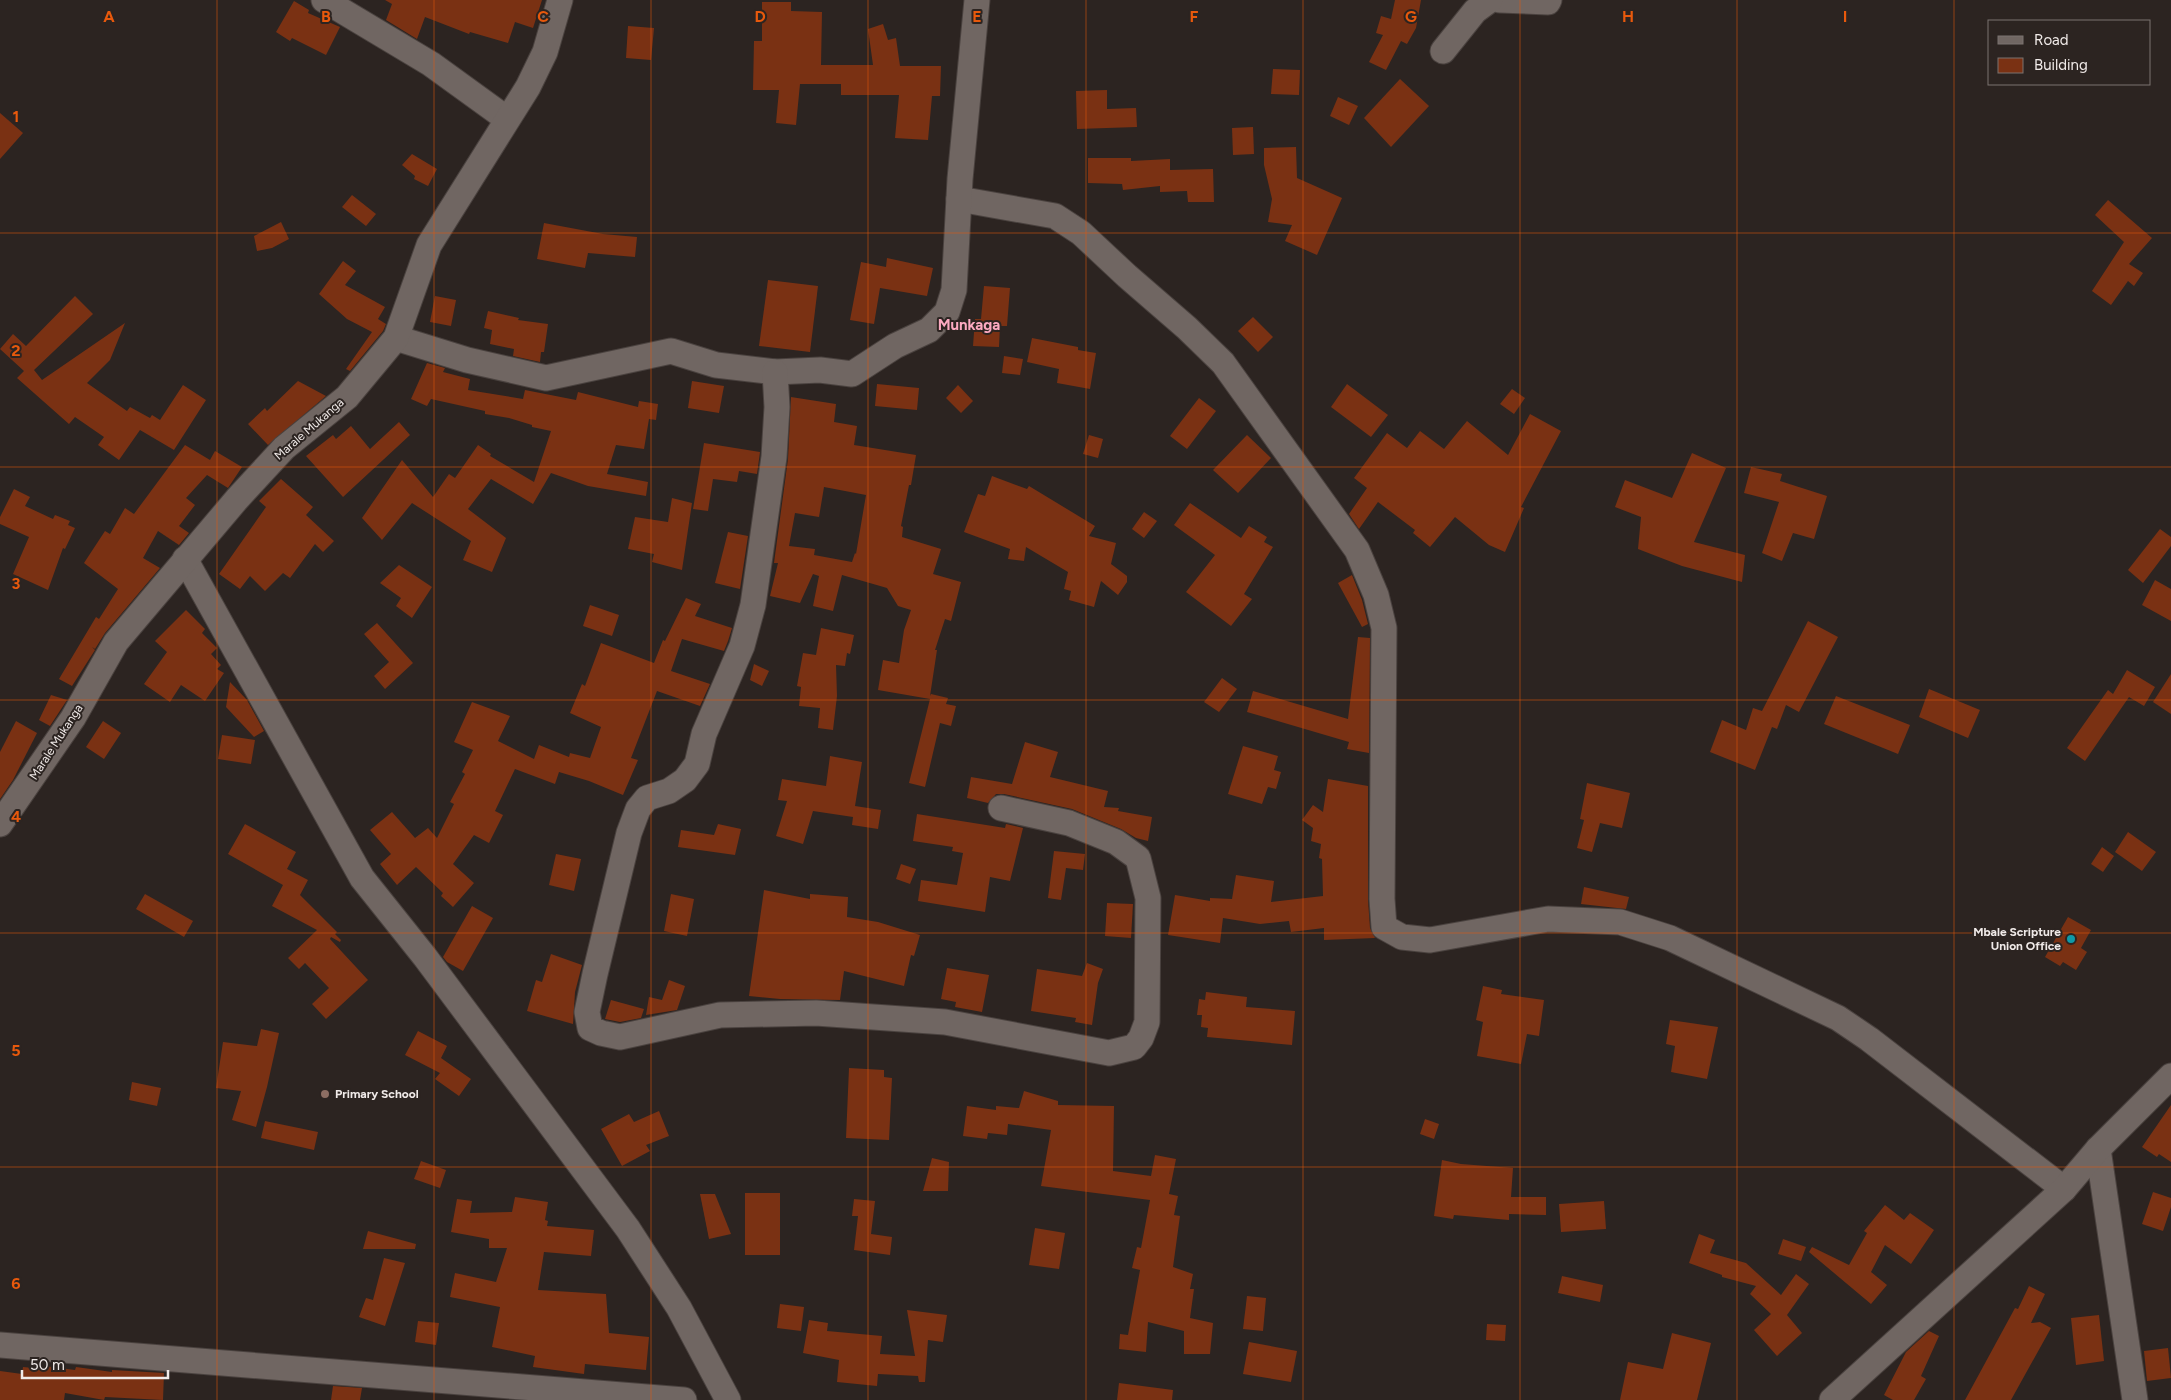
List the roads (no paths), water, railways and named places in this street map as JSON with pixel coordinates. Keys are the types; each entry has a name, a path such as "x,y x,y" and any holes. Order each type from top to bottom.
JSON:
{"street":[{"path":"324,0 431,64 507,119"},
{"name":"Marale Mukanga","path":"0,824 73,718 116,642 185,559 284,448 347,397 396,338 430,245 528,87 545,52 560,0"},
{"path":"396,338 467,360 546,378 671,351 716,365 775,372 820,370 852,374 895,346 929,330 947,312 954,290 959,199 977,0"},
{"path":"1443,51 1476,12 1490,0"},
{"path":"1500,0 1531,3 1548,2 1549,0"},
{"path":"959,199 1055,216 1080,233 1187,328 1223,363 1357,550 1376,595 1384,628 1382,898 1384,926 1402,937 1430,940 1548,919 1620,922 1670,938 1838,1018 1869,1039 2064,1189"},
{"path":"775,372 777,407 774,457 754,605 742,646 704,734 697,764 685,780 669,791 647,798 638,809 629,833 595,974 587,1012 590,1028 620,1037 720,1015 816,1013 945,1022 1109,1053 1134,1047 1141,1038 1147,1022 1148,898 1138,858 1116,842 1070,823 1001,808"},
{"path":"185,559 362,878 425,957 628,1229 679,1308 728,1400"},
{"path":"1832,1400 2064,1189 2098,1149 2171,1076"},
{"path":"2098,1149 2135,1400"},
{"path":"0,1346 684,1400"}],"place":[{"name":"Mbale Scripture Union Office","path":"2071,939"},
{"name":"Primary School","path":"325,1094"}],"district":[{"name":"Munkaga","path":"969,325"}]}
